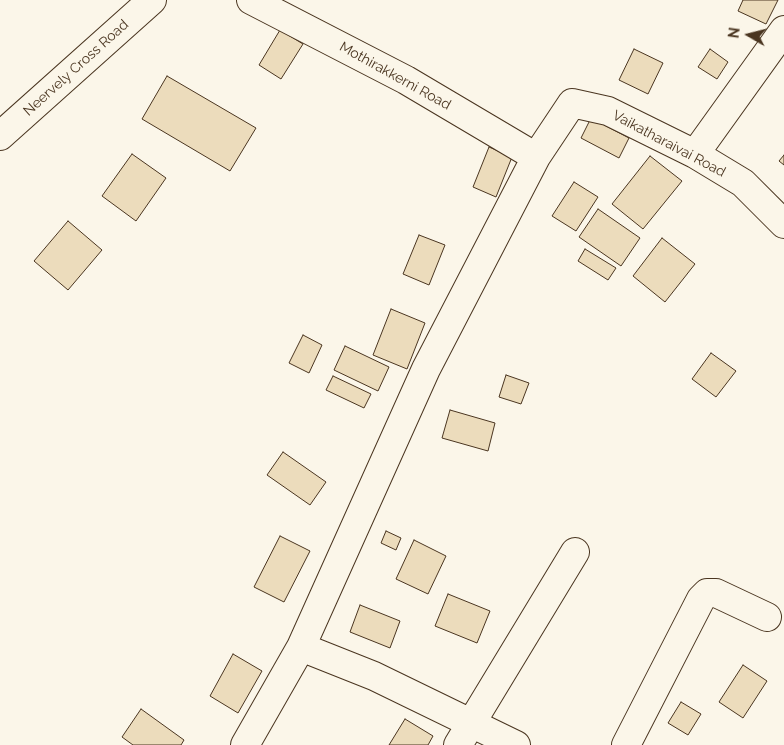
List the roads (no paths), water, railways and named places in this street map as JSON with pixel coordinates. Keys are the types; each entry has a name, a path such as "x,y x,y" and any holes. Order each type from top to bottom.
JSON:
{"street":[{"name":"Neervely Cross Road","path":"0,136 152,0"},
{"name":"Mothirakkerni Road","path":"251,0 406,80 536,157"},
{"path":"694,154 784,30"},
{"name":"Vaikatharaivai Road","path":"536,157 572,103 608,111 694,154 743,183 784,224"},
{"path":"244,745 301,647 426,369 536,157"},
{"path":"464,734 575,552"},
{"path":"626,745 701,599 707,593 716,593 767,617"},
{"path":"301,647 374,676 464,734 516,745"}]}
